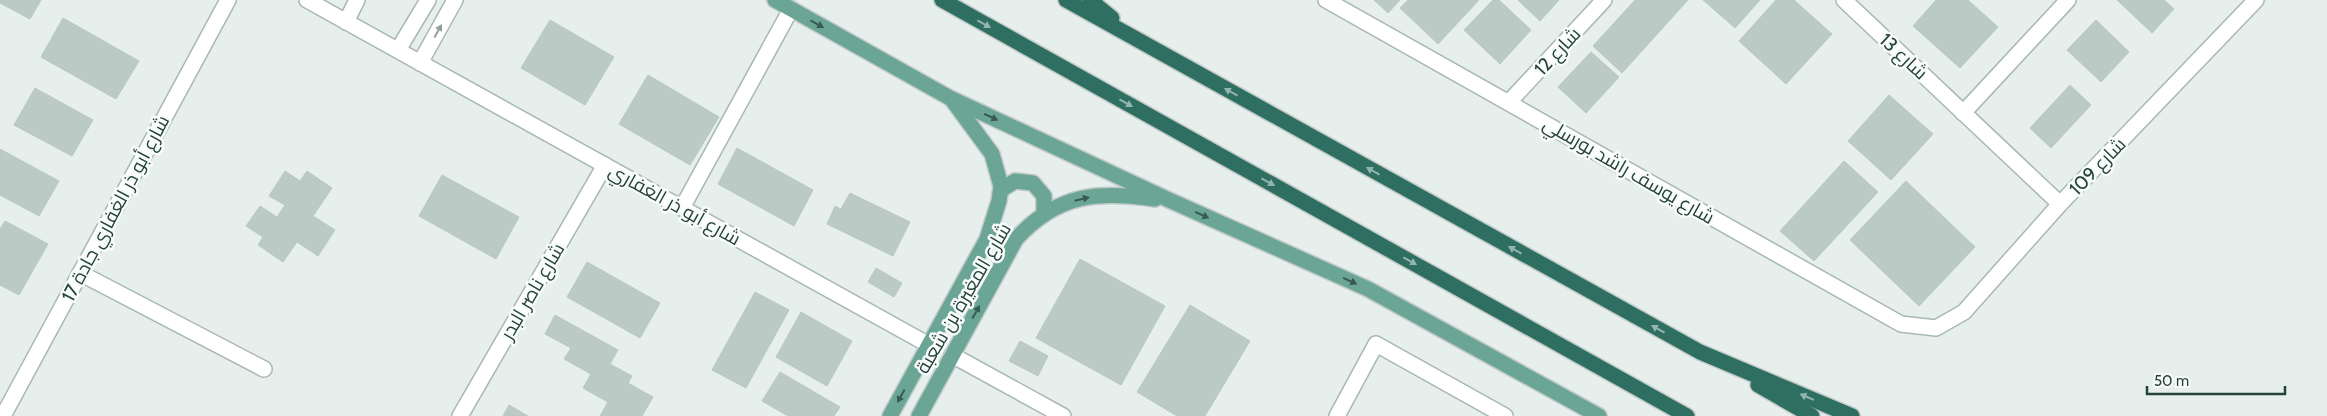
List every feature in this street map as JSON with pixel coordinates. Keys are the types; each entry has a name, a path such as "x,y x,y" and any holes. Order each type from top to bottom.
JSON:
{"highway":[{"path":"942,0 1686,416"},
{"path":"1066,0 1812,416"},
{"path":"1090,0 1136,39"},
{"path":"1700,352 1852,416"}],"main road":[{"path":"775,0 950,98 1169,200 1368,289 1599,416"},
{"name":"شارع المغيرة بن شعبة","path":"890,416 987,239 994,220 1001,190 992,154 950,98"},
{"path":"1001,190 1016,180 1033,183 1044,196 1044,214"},
{"name":"شارع المغيرة بن شعبة","path":"919,416 1016,239 1030,224 1044,214 1066,203 1099,195 1117,194 1169,200"}],"street":[{"name":"شارع أبو ذر الغفاري جادة 17","path":"3,416 228,0"},
{"path":"346,22 357,0"},
{"path":"398,50 428,0"},
{"path":"420,63 455,0"},
{"name":"شارع يوسف راشد بورسلي","path":"1326,0 1901,324 1936,328"},
{"name":"شارع 12","path":"1509,102 1604,0"},
{"name":"شارع 13","path":"1844,0 2060,204"},
{"path":"1963,113 2068,0"},
{"name":"شارع 109","path":"1936,328 1964,312 2060,204 2256,0"},
{"name":"شارع أبو ذر الغفاري","path":"313,2 929,345"},
{"path":"682,208 791,9"},
{"name":"شارع ناصر البدر","path":"460,416 605,165"},
{"path":"80,273 264,369"},
{"path":"1337,416 1376,344 1505,416"},
{"path":"952,355 1063,416"}],"building":[{"path":"0,0 41,0 30,19 0,3"},
{"path":"1374,0 1400,0 1388,13"},
{"path":"1408,0 1479,0 1438,44 1400,8"},
{"path":"1493,0 1499,0 1531,30 1500,64 1464,30"},
{"path":"1518,0 1559,0 1540,21"},
{"path":"1635,0 1688,0 1622,73 1593,46"},
{"path":"1703,0 1760,0 1735,28"},
{"path":"1776,0 1794,0 1832,34 1786,84 1739,41"},
{"path":"1936,0 1968,0 1998,27 1960,68 1913,26"},
{"path":"2117,0 2164,0 2174,9 2152,33"},
{"path":"63,18 139,61 116,99 41,57"},
{"path":"550,20 614,57 585,105 521,68"},
{"path":"2096,20 2129,52 2101,82 2067,50"},
{"path":"1591,52 1619,77 1586,113 1558,87"},
{"path":"648,75 719,117 690,165 619,124"},
{"path":"2070,85 2091,105 2051,148 2030,128"},
{"path":"35,88 93,120 72,156 14,125"},
{"path":"1889,95 1933,134 1891,180 1848,141"},
{"path":"737,148 813,190 794,226 718,184"},
{"path":"0,149 59,181 39,216 0,195"},
{"path":"1844,161 1878,192 1814,261 1780,231"},
{"path":"285,171 300,181 307,171 332,188 313,216 335,230 318,256 297,242 283,262 258,245 263,237 246,226 260,206 277,217 285,205 269,196"},
{"path":"442,175 519,217 496,259 419,216"},
{"path":"1906,181 1975,247 1919,306 1850,240"},
{"path":"850,193 910,222 893,256 827,224 835,206 841,209"},
{"path":"5,221 48,244 19,295 0,285 0,229"},
{"path":"1080,259 1165,306 1121,385 1036,338"},
{"path":"587,262 660,303 640,338 567,297"},
{"path":"876,268 902,283 894,297 868,282"},
{"path":"755,292 789,310 746,388 712,370"},
{"path":"1190,305 1250,341 1205,416 1177,416 1137,392"},
{"path":"801,312 852,341 827,386 776,357"},
{"path":"555,315 618,350 610,364 632,376 628,383 653,397 642,416 600,416 608,402 583,388 591,374 564,359 571,348 545,334"},
{"path":"1020,341 1048,356 1038,376 1009,361"},
{"path":"780,372 840,407 834,416 788,416 762,401"},
{"path":"509,405 528,416 503,416"}]}
